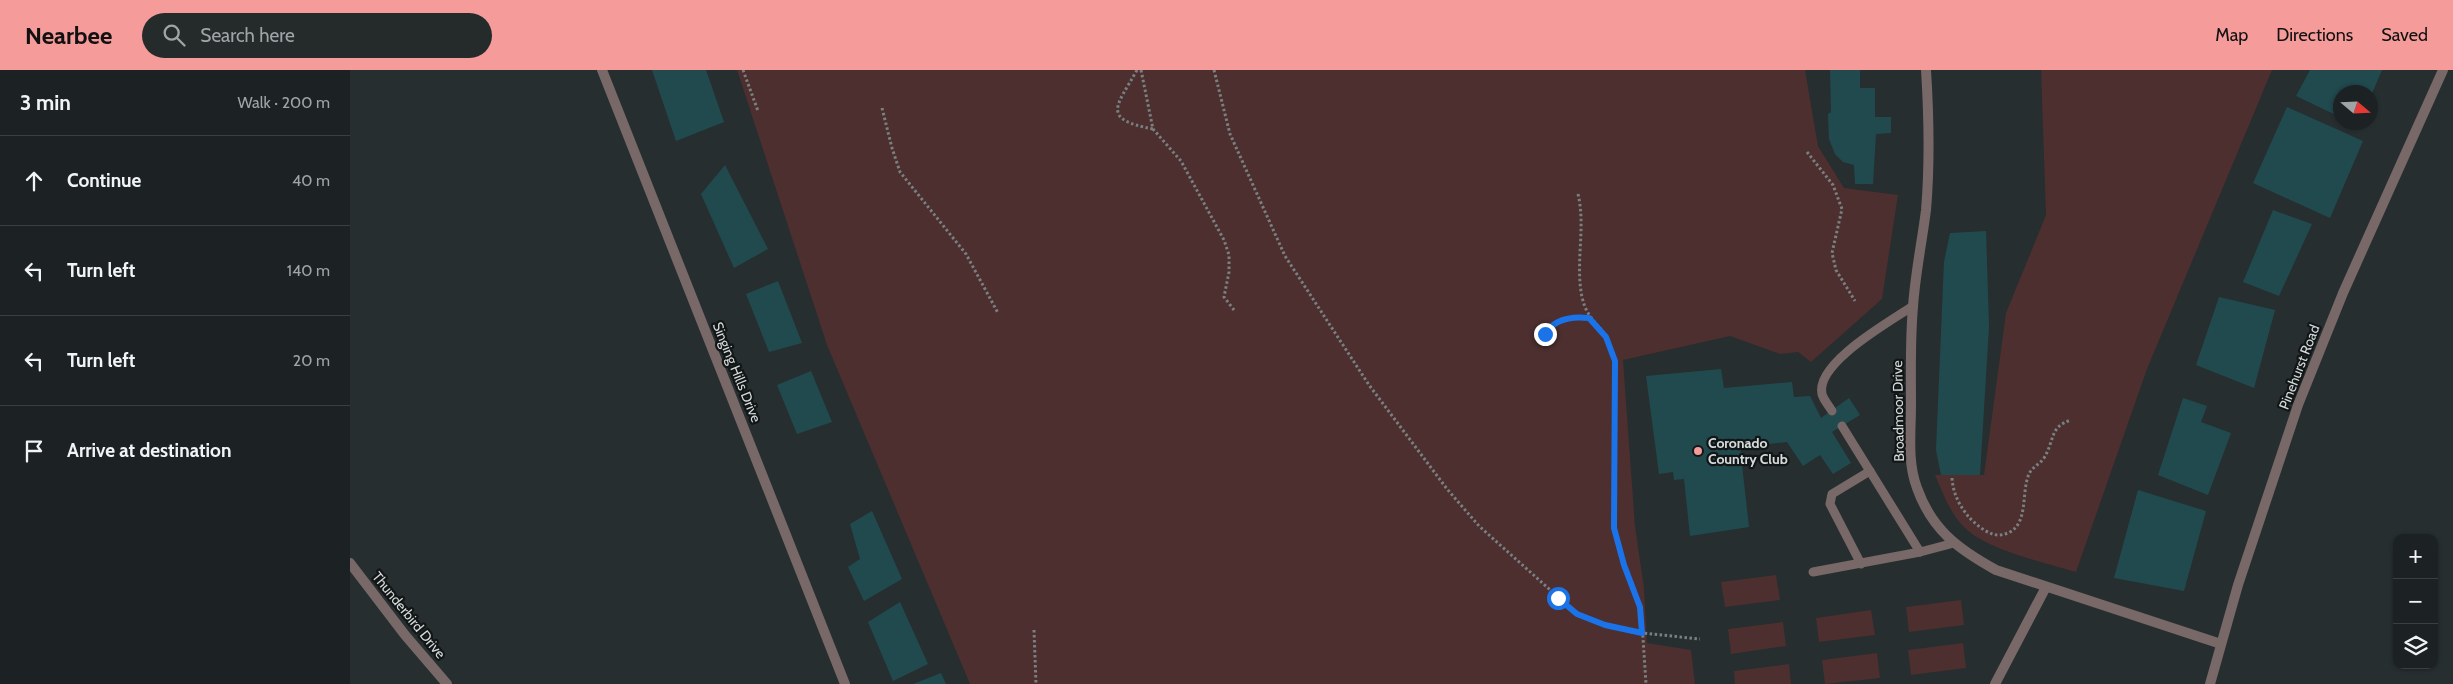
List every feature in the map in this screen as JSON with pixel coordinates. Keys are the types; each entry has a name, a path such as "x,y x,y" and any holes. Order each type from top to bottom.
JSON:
{"street":[{"name":"Singing Hills Drive","path":"602,70 845,684"},
{"name":"Broadmoor Drive","path":"1926,70 1929,123 1928,173 1920,261 1913,306 1911,461 1920,495 1941,532 1954,543 1996,570 2221,644"},
{"name":"Pinehurst Road","path":"2210,684 2238,585 2301,397 2343,294 2443,70"},
{"name":"Thunderbird Drive","path":"350,563 405,635 447,684"},
{"path":"1995,684 2046,587"}],"lane":[{"path":"1832,411 1822,394 1824,378 1834,364 1913,306"},
{"path":"1842,426 1920,552"},
{"path":"1861,564 1830,504 1832,494 1870,471"},
{"path":"1814,572 1920,552 1954,543"}],"path":[{"path":"743,70 758,111"},
{"path":"1137,70 1119,101 1117,106 1118,114 1124,122 1153,129"},
{"path":"1141,70 1153,129 1181,161 1224,240 1229,255 1229,272 1224,297 1234,310"},
{"path":"1214,70 1230,134 1285,256 1369,385 1433,473 1479,526 1577,614 1605,625 1642,633 1700,639"},
{"path":"882,108 900,172 966,254 998,314"},
{"path":"1807,152 1833,185 1842,209 1832,253 1836,270 1854,301"},
{"path":"1578,194 1581,208 1579,268 1582,298 1589,318 1606,337 1615,361 1614,528 1624,565 1640,607 1646,684"},
{"path":"1545,334 1548,328 1561,320 1573,316 1589,318"},
{"path":"1952,478 1958,502 1969,517 1981,527 1996,535 2006,534 2016,528 2023,513 2028,474 2043,460 2053,434 2060,424 2071,420"},
{"path":"1034,630 1036,684"}],"shaded area":[{"path":"737,70 1805,70 1818,146 1844,188 1898,195 1882,299 1811,362 1798,352 1780,354 1730,336 1623,360 1635,526 1644,588 1647,643 1691,650 1695,684 970,684 827,345"},
{"path":"2041,70 2272,70 2147,369 2076,572 2018,555 1975,536 1955,516 1935,475 1984,475 2006,313 2046,215"},
{"path":"1776,575 1780,600 1725,607 1721,582"},
{"path":"1961,600 1964,625 1909,632 1906,607"},
{"path":"1871,610 1875,635 1819,642 1816,618"},
{"path":"1783,622 1786,646 1731,654 1728,629"},
{"path":"1963,643 1966,668 1911,675 1908,650"},
{"path":"1877,653 1880,678 1825,684 1822,660"},
{"path":"1789,664 1791,684 1735,684 1734,671"}],"building":[{"path":"652,70 706,70 724,122 676,141"},
{"path":"1830,70 1860,70 1860,88 1875,88 1875,117 1891,117 1891,133 1876,134 1873,184 1855,184 1854,165 1843,162 1835,154 1829,139 1828,114 1831,112"},
{"path":"2310,70 2382,70 2376,85 2333,85 2333,114 2296,96"},
{"path":"2287,107 2333,128 2333,130 2338,130 2363,141 2330,218 2253,183"},
{"path":"725,165 768,249 734,268 701,194"},
{"path":"2273,210 2312,224 2279,296 2243,282"},
{"path":"1986,231 1989,327 1980,475 1941,475 1936,450 1944,262 1950,233"},
{"path":"778,281 802,343 769,352 746,294"},
{"path":"2219,297 2275,310 2254,388 2196,365"},
{"name":"Coronado Country Club","path":"1721,369 1724,388 1792,382 1794,397 1810,396 1821,418 1849,398 1860,415 1832,432 1851,463 1833,474 1820,455 1803,466 1787,442 1740,447 1749,527 1690,536 1684,479 1674,480 1673,472 1659,474 1646,376"},
{"path":"811,371 832,422 797,434 777,385"},
{"path":"2183,398 2207,406 2201,422 2231,433 2208,495 2158,475"},
{"path":"2138,490 2206,511 2184,591 2114,578"},
{"path":"872,511 902,579 864,601 848,567 860,559 850,524"},
{"path":"900,602 928,664 893,681 868,622"},
{"path":"941,673 946,684 913,684"}],"place":[{"name":"Coronado Country Club","path":"1698,451"}],"route":[{"path":"1545,334 1548,328 1561,320 1573,316 1589,318 1606,337 1615,361 1614,528 1624,565 1640,607 1642,633 1605,625 1577,614 1558,598"}]}
